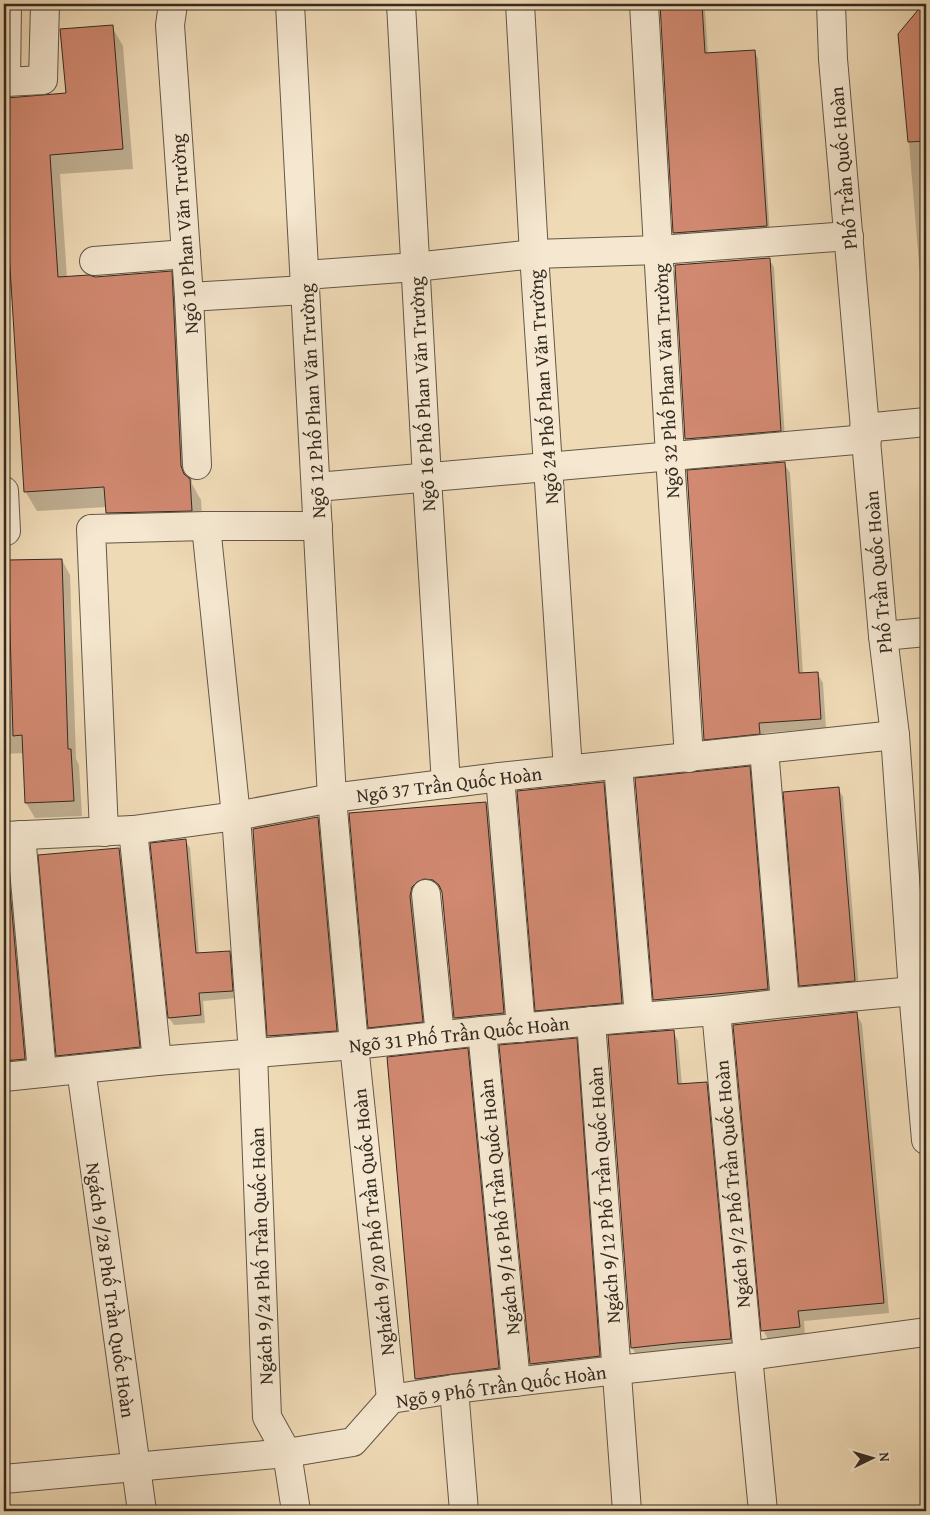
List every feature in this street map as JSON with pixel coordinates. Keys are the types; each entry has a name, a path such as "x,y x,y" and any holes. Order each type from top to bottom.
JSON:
{"street":[{"path":"38,4 6,5 6,82 43,80 45,4"},
{"name":"Ngõ 10 Phan Văn Trường","path":"173,4 170,25 189,298 197,465"},
{"name":"Ngõ 12 Phố Phan Văn Trường","path":"290,4 332,798 354,1045"},
{"name":"Ngõ 16 Phố Phan Văn Trường","path":"401,4 446,784"},
{"name":"Ngõ 24 Phố Phan Văn Trường","path":"520,4 534,254 568,770"},
{"name":"Ngõ 32 Phố Phan Văn Trường","path":"644,4 689,758"},
{"name":"Phố Trần Quốc Hoàn","path":"831,4 833,59 883,636 895,736 920,991 926,1126"},
{"path":"189,298 415,267 534,254 659,250 849,236"},
{"path":"94,261 186,254"},
{"path":"316,487 670,456 865,434 926,422"},
{"path":"4,491 6,531 4,531"},
{"name":"Ngách 9/24 Phố Trần Quốc Hoàn","path":"206,526 236,816 253,1054 268,1417 287,1453 296,1511"},
{"path":"104,832 91,529 318,526"},
{"path":"883,636 926,632"},
{"name":"Ngõ 37 Trần Quốc Hoàn","path":"13,836 133,830 236,816 332,798 500,777 895,736"},
{"path":"764,749 786,1003"},
{"path":"618,765 639,1016"},
{"path":"500,777 522,1028"},
{"path":"133,830 156,1061"},
{"path":"13,836 42,1073"},
{"path":"426,894 440,1036"},
{"name":"Ngõ 31 Phố Trần Quốc Hoàn","path":"4,1077 156,1061 354,1045 639,1016 716,1011 920,991"},
{"name":"Ngách 9/2 Phố Trần Quốc Hoàn","path":"716,1011 763,1511"},
{"name":"Ngách 9/12 Phố Trần Quốc Hoàn","path":"591,1021 628,1511"},
{"name":"Ngách 9/16 Phố Trần Quốc Hoàn","path":"482,1031 516,1382"},
{"name":"Nghách 9/20 Phố Trần Quốc Hoàn","path":"354,1045 391,1399"},
{"name":"Ngách 9/28 Phố Trần Quốc Hoàn","path":"80,1069 142,1511"},
{"name":"Ngõ 9 Phố Trần Quốc Hoàn","path":"4,1479 287,1453 353,1442 391,1399 454,1389 748,1356 926,1332"},
{"path":"454,1389 464,1511"}],"building":[{"path":"660,4 702,4 705,53 755,50 767,226 673,233"},
{"path":"923,4 926,4 926,141 908,142 898,34"},
{"path":"113,25 123,149 50,155 58,277 89,275 95,277 172,271 181,466 184,474 190,479 192,511 106,513 104,487 24,492 4,172 4,133 9,133 7,98 66,93 60,29"},
{"path":"770,258 781,431 685,439 675,265"},
{"path":"785,462 799,673 818,672 821,719 759,723 760,734 704,740 687,470"},
{"path":"62,559 68,749 71,749 74,801 25,803 22,735 13,736 8,560"},
{"path":"750,766 768,989 653,1000 635,778"},
{"path":"604,782 622,1003 535,1011 517,791"},
{"path":"839,787 855,981 799,986 783,792"},
{"path":"486,802 504,1013 454,1018 442,892 439,885 433,880 424,879 412,887 410,896 423,1022 368,1028 349,813"},
{"path":"318,817 337,1031 267,1036 253,829"},
{"path":"186,839 196,953 230,951 233,991 199,993 201,1015 168,1018 150,843"},
{"path":"119,848 140,1047 56,1056 38,855"},
{"path":"4,857 7,857 25,1059 4,1061"},
{"path":"857,1012 884,1303 798,1311 800,1327 761,1331 733,1025"},
{"path":"674,1030 678,1084 707,1082 731,1339 631,1348 608,1035"},
{"path":"577,1038 600,1356 530,1364 499,1045"},
{"path":"468,1048 499,1368 415,1379 387,1057"}]}
